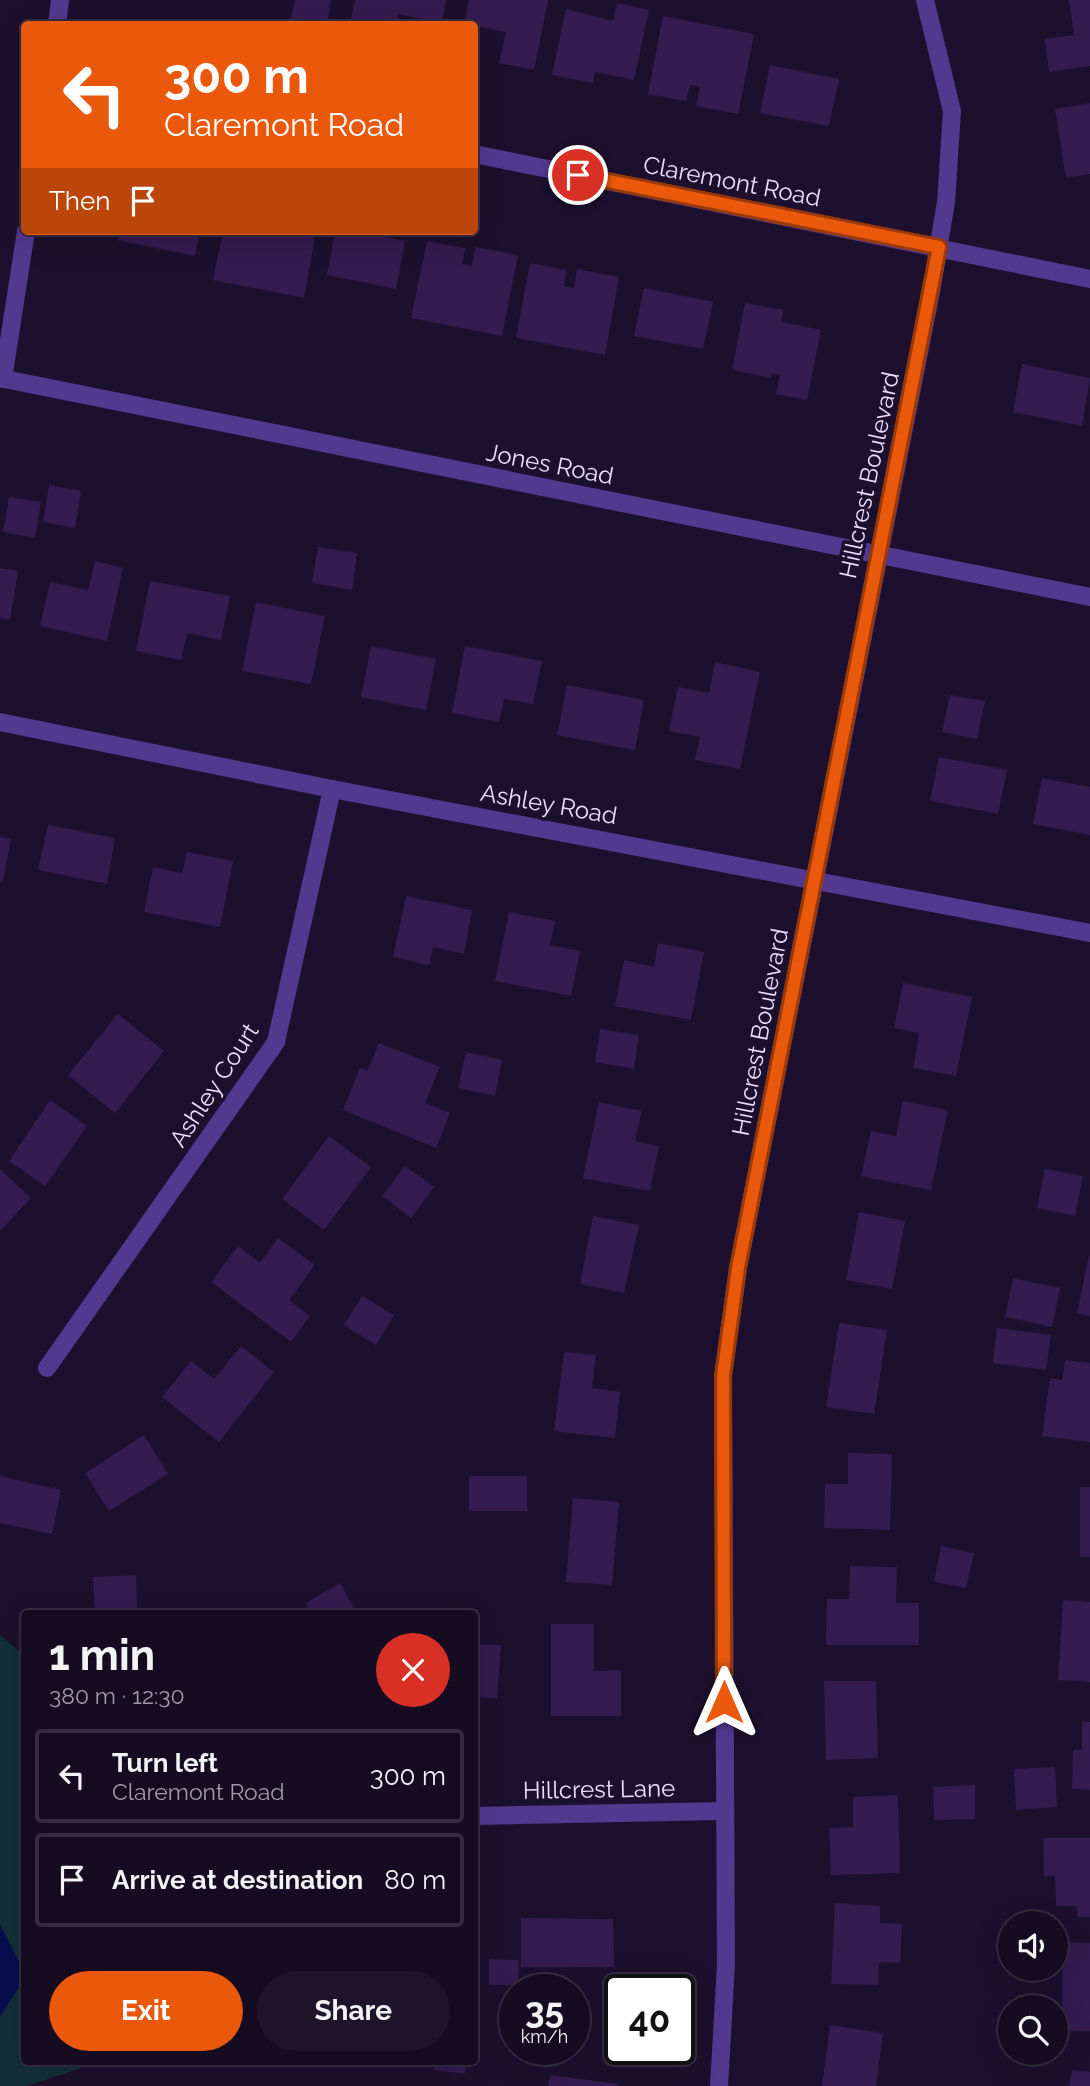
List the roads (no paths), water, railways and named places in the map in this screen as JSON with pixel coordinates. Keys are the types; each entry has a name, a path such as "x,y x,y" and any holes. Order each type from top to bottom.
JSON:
{"street":[{"path":"57,21 60,0"},
{"name":"Hillcrest Boulevard","path":"719,2086 726,1965 723,1376 738,1268 939,247 952,111 925,0"},
{"name":"Claremont Road","path":"478,155 1090,279"},
{"path":"1,378 25,235"},
{"name":"Jones Road","path":"1,378 1090,597"},
{"name":"Ashley Road","path":"0,722 332,789 816,878 1090,933"},
{"name":"Ashley Court","path":"47,1368 276,1042 332,789"},
{"name":"Hillcrest Lane","path":"478,1816 724,1811"}]}
